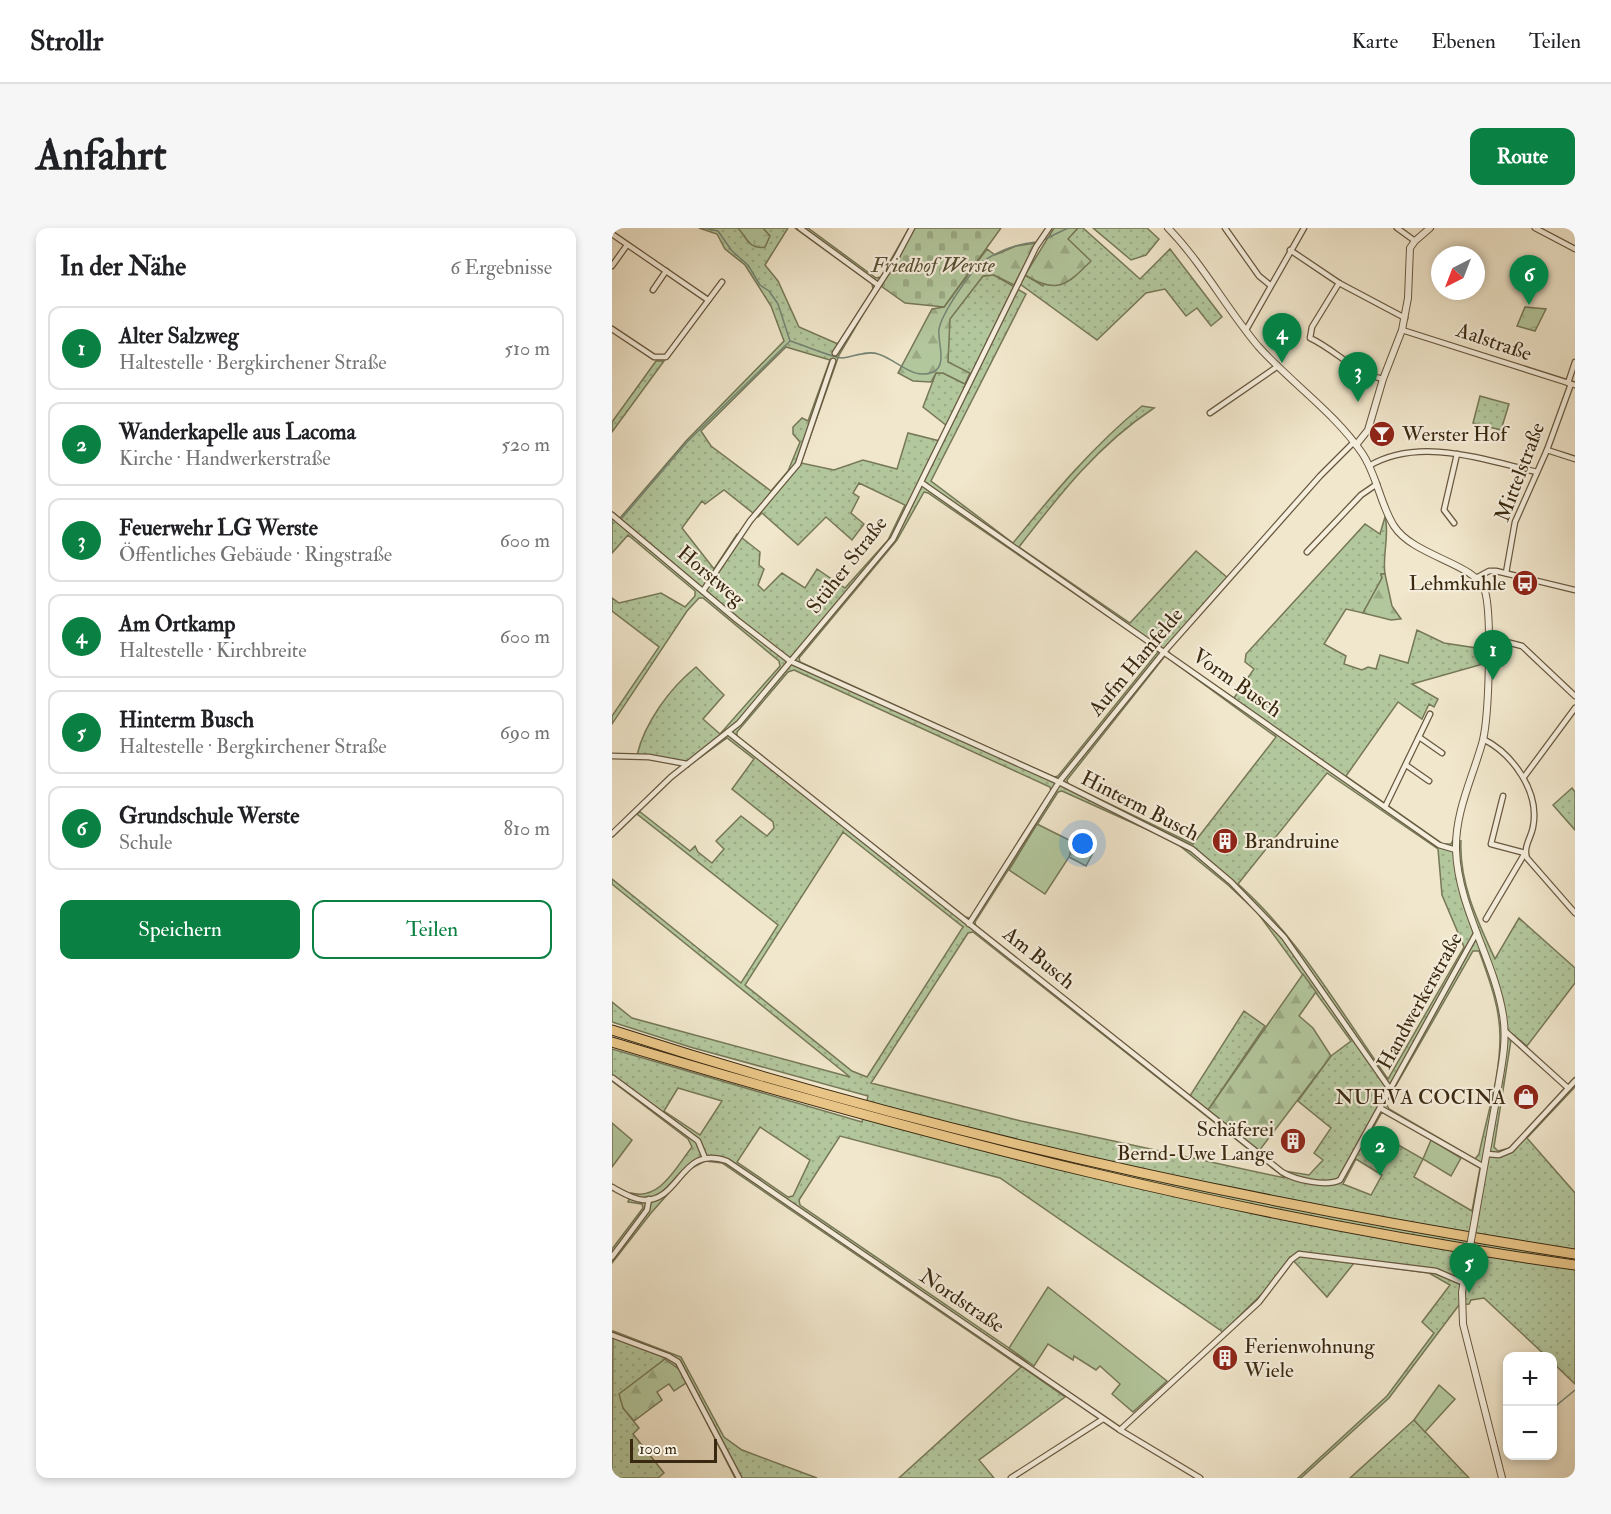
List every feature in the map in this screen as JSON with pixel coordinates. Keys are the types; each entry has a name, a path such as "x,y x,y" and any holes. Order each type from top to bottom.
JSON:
{"highway":[{"path":"612,1030 797,1086 1075,1158 1295,1206 1575,1254"},
{"path":"612,1042 837,1109 1082,1171 1367,1230 1575,1265"}],"street":[{"path":"800,228 878,285"},
{"path":"835,353 912,228"},
{"name":"Stüher Straße","path":"612,834 634,810 728,732 893,539 1036,247 1049,228"},
{"path":"1168,228 1198,264 1246,330 1355,444 1370,466 1393,525 1401,534 1428,554 1476,578 1485,591 1487,706 1483,739 1462,807 1456,850 1466,900 1500,998 1505,1045 1461,1301 1463,1324 1502,1478"},
{"path":"1226,228 1245,258 1259,276 1270,285"},
{"path":"1294,228 1300,233"},
{"path":"1246,330 1304,228"},
{"path":"1397,228 1415,241"},
{"path":"1355,444 1368,430 1383,379 1402,330 1405,318 1409,255 1415,241 1430,228"},
{"path":"1535,228 1575,249"},
{"path":"612,234 708,300"},
{"path":"612,266 627,245"},
{"path":"1290,250 1339,284 1405,318"},
{"path":"653,290 666,271"},
{"path":"612,329 654,357 662,359 672,351 722,282"},
{"path":"1339,284 1311,327 1310,338 1330,347 1351,366 1383,379"},
{"name":"Aalstraße","path":"1402,330 1571,384"},
{"path":"703,591 750,521 798,464 833,361"},
{"name":"Mittelstraße","path":"1506,573 1515,522 1571,384 1575,362"},
{"path":"1209,413 1278,366"},
{"name":"Aufm Hamfelde","path":"969,924 1059,782 1164,652 1320,476 1355,444"},
{"path":"1370,466 1425,450 1457,454 1537,472"},
{"path":"1546,450 1575,459"},
{"path":"1454,523 1444,510 1457,454"},
{"name":"Vorm Busch","path":"922,483 1443,848 1456,850"},
{"path":"1307,552 1360,495 1377,484"},
{"name":"Horstweg","path":"612,515 790,661"},
{"path":"1476,578 1489,571 1506,573 1575,590"},
{"path":"1487,637 1522,646 1575,696"},
{"name":"Hinterm Busch","path":"790,661 1059,782 1179,840 1231,882 1284,938 1390,1089"},
{"path":"1524,777 1575,708"},
{"path":"1385,807 1430,714"},
{"name":"Am Busch","path":"728,732 1282,1172 1294,1178 1330,1183 1340,1180"},
{"path":"1419,736 1442,753"},
{"path":"1483,739 1507,757 1524,777 1534,814 1525,853 1486,919"},
{"path":"612,756 649,758 687,764"},
{"path":"1406,765 1429,781"},
{"path":"1503,796 1491,844 1525,853 1575,913"},
{"name":"Handwerkerstraße","path":"1340,1180 1477,932"},
{"path":"1505,1031 1568,1088"},
{"path":"612,1187 631,1197 649,1199 664,1193 688,1166 705,1158 698,1141 613,1078"},
{"path":"1487,1154 1498,1155 1511,1150 1575,1081"},
{"path":"1380,1107 1484,1167"},
{"name":"Nordstraße","path":"705,1158 718,1158 732,1163 1120,1431 1200,1478"},
{"path":"612,1257 647,1210 649,1199"},
{"path":"1120,1431 1259,1302 1291,1260 1299,1254 1306,1253 1436,1271 1464,1283"},
{"path":"612,1335 678,1362 739,1478"},
{"path":"1011,1478 1103,1419"}],"green space":[{"path":"699,228 788,228 765,265 778,281 799,327 838,344 873,289 872,284 795,228 808,228 876,278 881,277 909,228 914,228 839,355 801,463 834,470 863,460 897,469 908,433 940,441 947,426 923,407 936,373 943,373 965,384 948,363 949,319 983,276 994,275 1026,294 931,481 1013,543 1058,489 1107,437 1142,406 1154,408 1097,454 1065,489 1019,547 1130,623 1196,551 1228,578 1166,648 1172,656 1234,698 1254,669 1245,662 1246,654 1365,524 1380,534 1385,517 1387,530 1385,574 1381,574 1382,578 1363,613 1346,609 1324,644 1346,656 1344,664 1362,670 1368,667 1376,669 1380,655 1408,663 1417,630 1444,643 1483,649 1483,664 1412,684 1438,699 1434,707 1429,704 1422,719 1398,702 1346,776 1443,844 1451,844 1453,840 1461,841 1466,887 1495,959 1519,918 1575,968 1575,983 1527,1046 1512,1034 1494,1147 1498,1151 1510,1148 1575,1077 1575,1087 1527,1138 1575,1193 1575,1384 1557,1367 1557,1352 1542,1352 1484,1298 1471,1300 1469,1304 1459,1305 1389,1398 1301,1478 1298,1478 1387,1396 1434,1333 1422,1322 1450,1285 1429,1273 1354,1263 1327,1297 1290,1257 1269,1287 1223,1332 1000,1178 840,1136 799,1200 800,1205 1009,1348 1027,1362 1022,1367 1065,1397 979,1460 994,1478 899,1478 1021,1367 722,1163 705,1161 690,1169 651,1213 612,1263 612,1249 643,1208 642,1204 628,1202 631,1193 651,1192 659,1187 692,1147 688,1139 612,1081 612,1049 862,1122 868,1096 690,1047 612,1022 612,1002 632,1018 850,1077 612,884 612,879 741,983 778,925 637,814 639,811 690,851 695,846 698,852 712,863 724,849 716,841 741,816 767,836 774,828 773,822 732,789 754,759 727,738 687,767 683,763 637,755 646,730 660,706 686,675 696,667 724,695 703,719 720,734 780,666 779,661 703,598 699,598 687,611 612,724 612,716 659,647 612,611 612,598 619,603 661,593 685,607 695,596 695,591 628,535 612,553 612,512 620,518 686,441 784,341 771,306 745,265 725,249 717,234","holes":["786,347 830,360 808,421 802,418 793,427 793,434 800,442 788,471 771,491 711,446 701,431","859,483 905,505 888,540 845,588 817,569 805,588 782,573 764,591 758,585 764,569 759,565 760,552 737,534 714,569 682,528 702,501 705,504 724,490 758,517 762,513 798,545 826,517 852,540 864,524 851,513 859,497 853,493","924,492 1158,652 1058,776 1054,777 800,662 799,658 897,540","1165,656 1276,737 1193,844 1068,784 1067,780","794,670 1050,787 1051,791 970,918 965,917 737,737 737,732 788,672","1327,773 1438,849 1442,895 1464,947 1388,1079 1300,952 1260,905 1238,884","1062,791 1175,842 1257,912 1351,1041 1331,1056 1298,1101 1331,1128 1314,1153 1323,1160 1309,1175 1284,1171 1208,1110 1265,1026 1244,1011 1190,1096 976,927 975,922 1058,792","843,832 963,927 867,1077 852,1071 745,985","973,932 1285,1178 1021,1121 871,1083 968,933","1473,951 1479,951 1496,1004 1500,1026 1498,1067 1479,1154 1475,1159 1389,1109 1386,1103","678,1088 722,1101 700,1135 664,1111","1382,1112 1480,1168 1472,1211 1414,1177 1423,1159 1372,1130","760,1127 810,1160 793,1196 788,1197 737,1162","1356,1159 1382,1175 1371,1195 1343,1184"]},
{"path":"738,228 763,228 770,236 765,247 752,245"},
{"name":"Friedhof Werste","path":"914,228 1001,228 944,307 905,303 881,286"},
{"path":"1054,228 1078,228 1068,239 1091,261 1068,281 1054,286 1045,285 1025,275"},
{"path":"1078,228 1083,228 1140,279 1170,249 1222,317 1211,326 1197,308 1186,316 1165,289 1146,293 1097,340 1020,284 1025,275 1043,286 1068,238"},
{"path":"1093,228 1147,228 1159,239 1146,255 1131,260"},
{"path":"1036,243 1014,285 994,275 983,276 950,319 948,362 970,373 965,384 943,373 936,373 931,382 913,381 898,373 932,309 944,307 987,249 995,255 1016,246"},
{"path":"1525,307 1546,309 1535,331 1517,326"},
{"path":"656,361 664,361 612,432 612,422"},
{"path":"1480,396 1509,404 1501,430 1473,423"},
{"path":"1381,574 1385,574 1392,606 1401,619 1391,620 1363,613 1382,578"},
{"path":"1572,788 1575,792 1575,830 1553,805"},
{"path":"1037,824 1073,842 1069,857 1045,894 1009,870"},
{"path":"1073,842 1093,853 1086,866 1069,857"},
{"path":"1303,974 1316,992 1299,1016 1313,1028 1331,1056 1259,1151 1208,1110"},
{"path":"612,1123 632,1140 612,1167"},
{"path":"1431,1140 1461,1158 1451,1176 1423,1159"},
{"path":"1048,1287 1167,1381 1133,1412 1112,1394 1120,1384 1100,1366 1096,1370 1074,1356 1073,1360 1048,1344 1034,1366 1009,1348"},
{"path":"613,1331 681,1357 724,1437 742,1450 817,1478 735,1478 680,1370 623,1408 639,1428 633,1434 664,1473 658,1478 612,1478"},
{"path":"665,1359 680,1370 686,1383 674,1391 669,1384 657,1392 662,1400 634,1421 623,1408 619,1394"},
{"path":"1439,1385 1455,1399 1425,1432 1414,1420"},
{"path":"1414,1420 1469,1478 1350,1478"}],"waterway":[{"path":"704,228 718,231 732,251 748,265 760,285 769,291 778,304 790,341 842,358 874,353 918,374 933,372 940,364 939,329 941,322 963,284 976,268 1000,252 1014,246 1036,242"},
{"path":"1041,241 1068,228"},
{"path":"622,518 687,442 790,341"},
{"path":"1556,1406 1575,1390"}],"place":[{"name":"Grundschule Werste","path":"1529,305"},
{"name":"Am Ortkamp","path":"1282,363"},
{"name":"Feuerwehr LG Werste","path":"1358,402"},
{"name":"Werster Hof","path":"1382,434"},
{"name":"Lehmkuhle","path":"1525,583"},
{"name":"Alter Salzweg","path":"1493,680"},
{"name":"Brandruine","path":"1225,841"},
{"name":"NUEVA COCINA","path":"1526,1097"},
{"name":"Schäferei Bernd-Uwe Lange","path":"1293,1141"},
{"name":"Wanderkapelle aus Lacoma","path":"1380,1176"},
{"name":"Hinterm Busch","path":"1469,1293"},
{"name":"Ferienwohnung Wiele","path":"1225,1358"}]}
